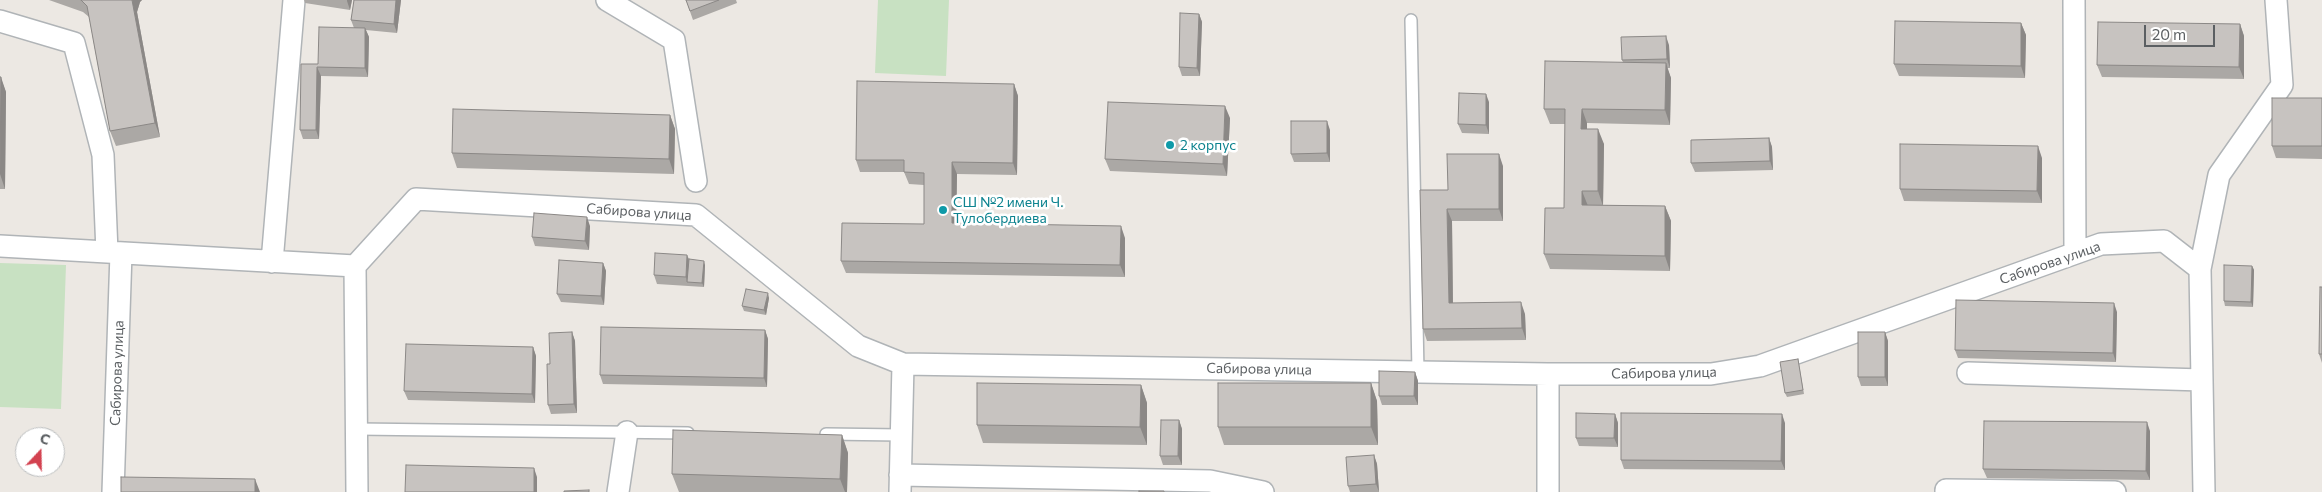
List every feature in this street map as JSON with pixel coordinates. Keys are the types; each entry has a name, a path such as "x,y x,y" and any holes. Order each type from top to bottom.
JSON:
{"street":[{"path":"272,262 294,0"},
{"path":"607,0 674,40 696,181"},
{"path":"2074,0 2075,253"},
{"path":"2204,492 2200,269 2219,175 2282,85 2276,0"},
{"name":"Сабирова улица","path":"0,21 74,43 103,155 114,253 113,492"},
{"name":"Сабирова улица","path":"355,266 416,199 696,215 858,346 903,364 1548,374 1711,374 1760,366 2101,244 2164,241 2200,269"},
{"path":"0,246 355,266 357,492"},
{"path":"903,364 900,484 1210,481 1263,492"},
{"path":"1968,373 2202,380"},
{"path":"1548,374 1548,492"},
{"path":"618,492 627,432"},
{"path":"1946,492 1946,490 2115,492"}],"lane":[{"path":"1412,20 1418,372"},
{"path":"357,429 696,433"},
{"path":"813,434 901,435"}],"green space":[{"path":"878,0 949,0 946,76 875,73"},
{"path":"0,263 66,265 61,409 0,407"}],"building":[{"path":"81,0 132,0 155,123 110,131 87,6"},
{"path":"354,0 396,0 394,24 351,20"},
{"path":"686,0 719,0 690,11"},
{"path":"1180,13 1199,14 1197,68 1179,67"},
{"path":"1895,21 2021,23 2021,66 1894,64"},
{"path":"2098,22 2240,24 2239,67 2097,65"},
{"path":"319,27 365,28 365,68 317,67 316,130 300,130 301,64 318,64"},
{"path":"1666,36 1667,59 1622,60 1621,37"},
{"path":"1545,61 1666,63 1665,110 1582,109 1581,129 1598,129 1598,191 1582,191 1582,205 1665,206 1665,256 1544,254 1545,208 1564,208 1565,109 1544,109"},
{"path":"0,77 1,77 0,174"},
{"name":"СШ №2 имени Ч. Тулобердиева","path":"857,81 1014,84 1013,163 952,162 952,223 1121,226 1120,265 841,261 842,223 924,224 924,173 904,172 904,160 856,160"},
{"path":"1459,93 1486,94 1486,125 1458,124"},
{"path":"2272,98 2322,98 2322,146 2272,146"},
{"name":"2 корпус","path":"1108,102 1225,106 1223,164 1105,159"},
{"path":"453,109 670,115 669,159 452,153"},
{"path":"1291,121 1327,121 1327,153 1291,154"},
{"path":"1769,138 1770,161 1691,163 1691,140"},
{"path":"1900,144 2038,146 2037,191 1900,189"},
{"path":"1447,154 1499,154 1499,209 1447,209 1449,303 1521,302 1522,328 1423,329 1420,190 1448,190"},
{"path":"534,213 587,217 585,241 532,237"},
{"path":"655,253 687,255 686,277 654,275"},
{"path":"689,259 704,261 702,283 687,282"},
{"path":"559,260 603,263 601,296 557,294"},
{"path":"2224,265 2252,266 2251,302 2224,301"},
{"path":"2320,287 2322,287 2322,354 2319,354"},
{"path":"746,289 768,293 764,310 742,306"},
{"path":"1956,300 2114,303 2113,353 1955,350"},
{"path":"601,327 765,330 764,378 600,375"},
{"path":"572,332 574,404 548,405 547,364 550,364 549,333"},
{"path":"1858,332 1885,332 1885,377 1858,377"},
{"path":"406,344 533,347 532,394 404,391"},
{"path":"1798,359 1803,390 1785,393 1780,362"},
{"path":"1379,371 1415,372 1414,396 1379,396"},
{"path":"977,383 1141,385 1140,427 977,425"},
{"path":"1218,383 1371,383 1371,427 1218,427"},
{"path":"1576,413 1615,414 1614,438 1576,438"},
{"path":"1621,413 1782,414 1781,461 1621,460"},
{"path":"1161,420 1179,420 1178,456 1160,456"},
{"path":"1984,421 2147,422 2146,471 1983,469"},
{"path":"673,430 842,435 840,479 672,474"},
{"path":"1374,455 1376,484 1348,486 1346,457"},
{"path":"406,465 534,468 534,492 405,492"},
{"path":"121,477 255,479 255,492 121,492"},
{"path":"589,490 589,492 564,492 564,491"},
{"path":"1164,491 1164,492 1139,492"}],"place":[{"name":"2 корпус","path":"1170,145"},
{"name":"СШ №2 имени Ч. Тулобердиева","path":"943,210"}]}
